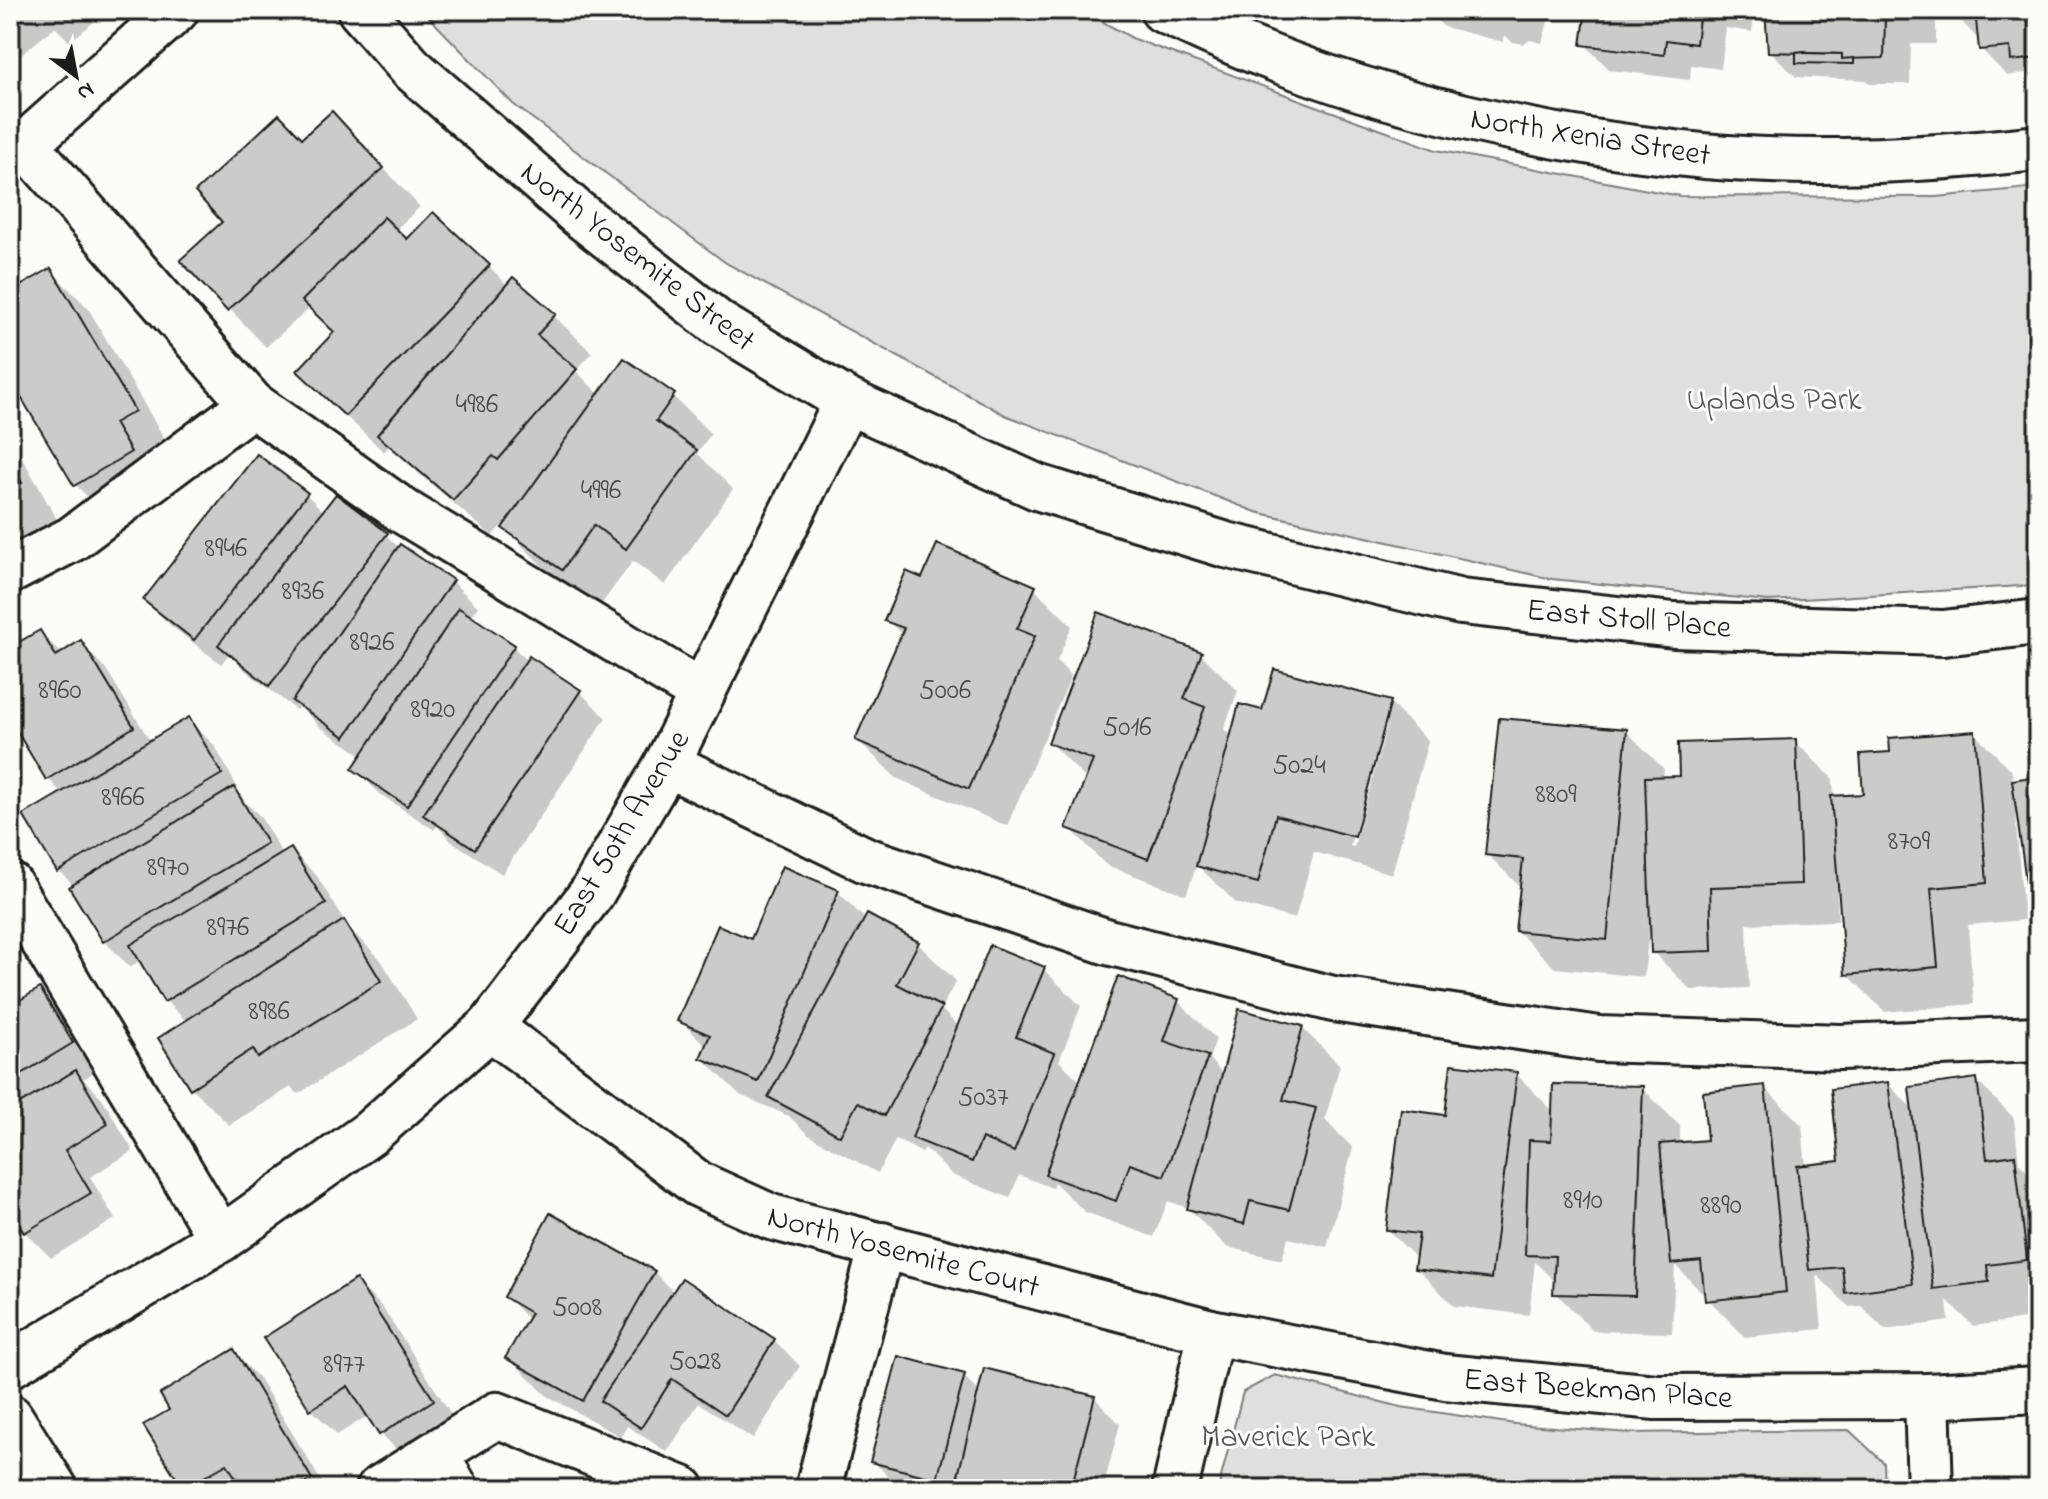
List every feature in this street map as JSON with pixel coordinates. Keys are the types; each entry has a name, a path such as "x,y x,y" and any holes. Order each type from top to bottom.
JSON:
{"street":[{"path":"176,10 18,151 252,404 403,511 702,693"},
{"name":"North Yosemite Street","path":"360,10 411,68 576,212 719,324 847,401 1037,487 1226,545"},
{"name":"North Xenia Street","path":"1163,10 1264,54 1353,85 1449,112 1549,135 1676,154 1809,161 1943,158 2038,148"},
{"name":"East 50th Avenue","path":"10,1365 221,1239 370,1133 490,1027 592,893 667,764 847,401"},
{"path":"10,571 72,539 252,404"},
{"name":"East Stoll Place","path":"1226,545 1461,602 1674,625 1943,633 2038,622"},
{"path":"667,764 866,860 1108,942 1333,999 1599,1039 1841,1047 2038,1039"},
{"path":"10,885 221,1239"},
{"name":"North Yosemite Court","path":"490,1027 698,1184 771,1217 1211,1332"},
{"path":"818,1489 882,1245"},
{"path":"1175,1489 1211,1332"},
{"name":"East Beekman Place","path":"1211,1332 1445,1377 1656,1397 1927,1396 2038,1390"},
{"path":"1927,1396 1930,1489"},
{"path":"379,1489 445,1472 497,1415 682,1489"},
{"path":"10,1417 55,1489"}],"green space":[{"name":"Uplands Park","path":"422,10 1081,10 1134,39 1436,150 1680,196 1936,197 2038,187 2038,585 1769,601 1552,579 1256,512 1005,415 726,263 513,104"},
{"name":"Maverick Park","path":"1275,1375 1401,1407 1515,1424 1629,1433 1849,1430 1884,1463 1885,1489 1218,1489 1243,1392"}],"building":[{"path":"1479,10 1519,10 1516,18 1503,15 1497,19 1483,17"},
{"path":"1586,10 1700,10 1696,44 1666,40 1664,55 1581,45"},
{"path":"1765,10 1910,10 1910,18 1885,18 1884,58 1842,59 1842,54 1768,52"},
{"path":"1975,10 2038,10 2038,58 2011,61 2010,47 1979,50"},
{"path":"1796,52 1842,54 1842,59 1854,58 1854,64 1796,63"},
{"path":"332,111 384,168 227,311 180,260 222,222 195,192 279,114 302,138"},
{"path":"433,212 490,265 345,416 297,371 334,332 302,301 384,217 407,239"},
{"path":"51,268 135,411 114,423 131,452 74,486 10,379 10,292"},
{"path":"513,277 556,314 537,335 577,369 498,460 493,456 453,500 377,435"},
{"path":"624,358 675,394 656,421 697,450 626,549 594,525 562,570 502,528"},
{"path":"257,454 308,493 194,640 143,600"},
{"path":"10,462 22,483 10,490"},
{"path":"336,494 388,533 269,686 218,645"},
{"path":"400,544 453,580 345,737 292,701"},
{"path":"937,544 1036,586 1017,629 1035,636 969,789 855,740 904,628 884,621 906,571 922,578"},
{"path":"459,608 515,645 407,806 352,769"},
{"path":"1098,612 1202,652 1184,699 1205,707 1148,859 1066,828 1093,760 1048,743"},
{"path":"40,630 56,656 81,640 134,727 46,780 10,720 10,647"},
{"path":"529,656 581,690 475,849 423,815"},
{"path":"1274,669 1391,701 1355,837 1276,815 1258,883 1196,866 1239,704 1262,710"},
{"path":"189,717 222,774 57,872 23,815"},
{"path":"1499,718 1627,729 1607,940 1515,931 1523,859 1485,855"},
{"path":"1975,731 1987,883 1931,888 1938,967 1845,975 1831,796 1863,794 1860,754 1890,752 1889,738"},
{"path":"1796,739 1801,884 1710,887 1712,951 1651,953 1645,777 1679,776 1678,743"},
{"path":"2038,776 2038,955 2036,955 2012,780"},
{"path":"234,787 267,843 103,942 69,887"},
{"path":"291,848 326,904 164,1002 130,945"},
{"path":"782,866 839,890 758,1082 700,1058 710,1035 677,1021 718,925 751,939"},
{"path":"867,914 919,942 897,984 942,1007 884,1116 858,1102 840,1136 768,1097"},
{"path":"344,920 381,981 258,1058 253,1049 190,1089 158,1038"},
{"path":"990,945 1045,967 1016,1037 1054,1053 1014,1152 982,1138 972,1162 912,1138"},
{"path":"1118,976 1179,999 1164,1041 1208,1056 1164,1176 1130,1164 1116,1201 1045,1175"},
{"path":"40,988 73,1043 10,1081 10,1006"},
{"path":"1239,1009 1303,1026 1283,1100 1316,1108 1289,1210 1250,1201 1244,1224 1187,1209"},
{"path":"1451,1064 1517,1072 1491,1279 1414,1269 1419,1234 1386,1230 1401,1109 1445,1115"},
{"path":"76,1070 108,1124 65,1150 91,1193 24,1233 10,1211 10,1110"},
{"path":"1977,1078 1987,1159 2015,1155 2027,1260 1987,1265 1989,1282 1933,1289 1909,1087"},
{"path":"1888,1082 1913,1284 1845,1293 1842,1267 1809,1270 1797,1166 1839,1161 1831,1089"},
{"path":"1553,1084 1643,1086 1635,1296 1553,1294 1555,1256 1525,1255 1529,1140 1551,1141"},
{"path":"1765,1085 1786,1292 1705,1301 1701,1261 1671,1264 1660,1144 1707,1140 1703,1092"},
{"path":"550,1213 655,1271 583,1401 505,1358 531,1313 504,1297"},
{"path":"682,1278 775,1339 726,1415 672,1379 641,1428 600,1401"},
{"path":"356,1279 434,1400 379,1435 348,1386 310,1410 263,1338"},
{"path":"234,1349 312,1479 294,1489 243,1489 227,1464 183,1489 143,1425 169,1410 160,1394"},
{"path":"898,1356 965,1374 937,1479 870,1462"},
{"path":"984,1368 1095,1396 1071,1489 955,1488"}]}
